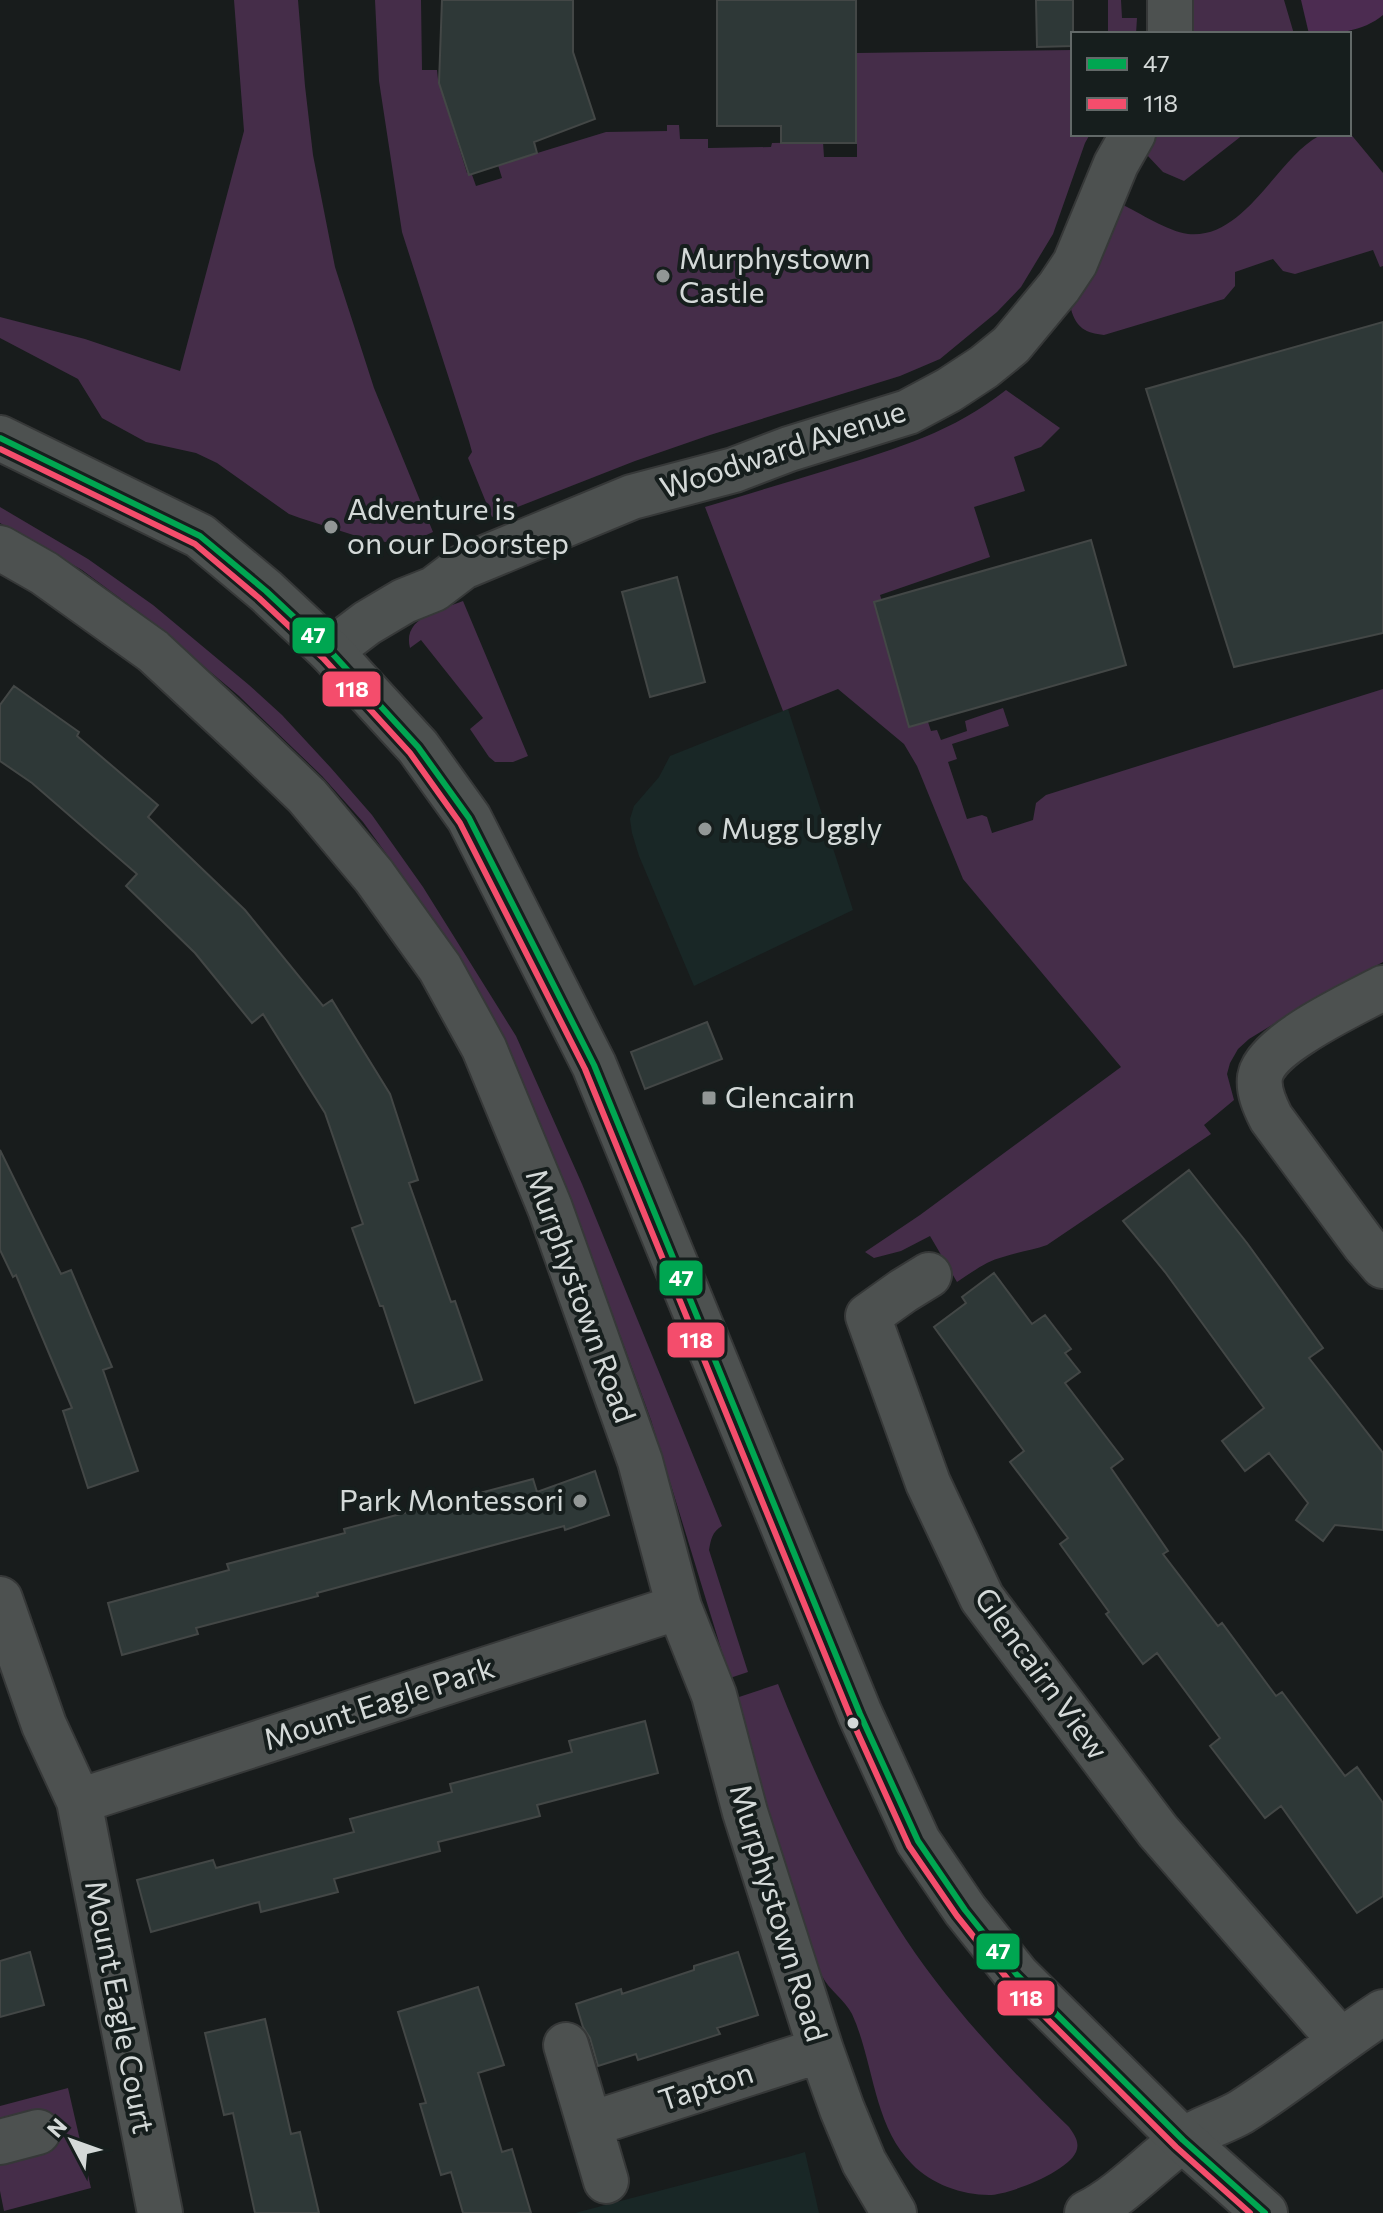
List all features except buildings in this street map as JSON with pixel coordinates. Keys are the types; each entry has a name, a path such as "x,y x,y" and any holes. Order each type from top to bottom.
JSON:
{"street":[{"path":"1170,0 1170,32"},
{"name":"Woodward Avenue","path":"330,651 367,623 404,601 434,589 463,567 632,497 734,470 789,449 908,412 949,390 1011,345 1059,287 1075,263 1116,164 1132,136"},
{"path":"0,438 200,536 266,591 330,651 418,747 469,818 594,1065 860,1714 918,1841 965,1910 1017,1975 1183,2140 1265,2213"},
{"name":"Murphystown Road","path":"0,548 44,573 153,651 307,796 374,876 440,968 484,1048 550,1208 640,1461 679,1607 714,1695 745,1812 821,2050 864,2162 894,2213"},
{"path":"1383,988 1306,1029 1273,1054 1260,1075 1262,1098 1271,1118 1383,1266"},
{"name":"Glencairn View","path":"929,1275 868,1316 928,1483 982,1598 1158,1831 1340,2040"},
{"name":"Mount Eagle Court","path":"0,1599 44,1725 79,1801 160,2213"},
{"name":"Mount Eagle Park","path":"79,1801 679,1607"},
{"path":"1087,2213 1106,2204 1183,2140 1238,2113 1383,2012"},
{"path":"566,2045 606,2181"},
{"name":"Tapton","path":"591,2124 821,2050"}],"shaded area":[{"path":"234,0 298,0 313,155 335,267 374,388 433,532 422,537 386,542 369,540 289,514 217,463 196,453 146,442 102,418 78,379 0,338 0,317 85,339 180,371 244,131"},
{"path":"375,0 421,0 422,70 437,70 467,173 471,172 476,186 502,178 498,165 606,132 667,131 667,125 679,125 680,139 708,139 708,148 823,142 824,157 857,157 857,53 1071,50 1071,136 1089,136 1053,234 1021,287 997,312 940,359 900,376 635,461 492,517 468,458 472,452 469,441 402,232 379,81"},
{"path":"1108,0 1121,0 1122,18 1137,18 1136,32 1108,32"},
{"path":"1191,0 1284,0 1293,32 1190,32"},
{"path":"1301,0 1383,0 1383,15 1367,25 1338,32 1309,32"},
{"path":"1351,134 1383,173 1383,266 1380,267 1373,250 1295,274 1283,271 1273,259 1235,272 1235,286 1224,299 1104,335 1087,331 1079,325 1071,309 1121,204 1180,232 1208,232 1227,224 1243,211 1304,147 1320,136"},
{"path":"1155,136 1241,136 1184,181 1163,172 1147,155"},
{"path":"1006,390 1060,428 1041,447 1014,457 1025,491 974,507 990,557 880,595 907,679 913,677 931,731 937,730 941,740 967,731 965,721 1003,708 1009,726 952,744 957,759 948,762 967,819 982,815 987,817 992,833 1033,820 1036,803 1046,795 1383,689 1383,962 1308,1003 1238,1049 1227,1074 1234,1100 1204,1125 1211,1134 1047,1245 991,1261 957,1282 930,1236 901,1251 874,1258 865,1252 1121,1067 963,879 917,766 904,744 838,689 783,711 705,507 903,446 966,417"},
{"path":"0,507 88,559 153,605 249,685 282,715 372,815 423,887 516,1036 582,1184 722,1526 712,1536 709,1550 748,1672 730,1678 651,1420 568,1192 506,1041 479,992 415,893 363,822 322,776 239,696 144,616 82,570 0,523"},
{"path":"463,601 528,756 513,762 495,762 489,757 470,729 483,718 421,640 410,648 409,637 417,622"},
{"path":"788,709 853,910 694,986 639,856 630,819 634,806 659,777 670,756"},
{"path":"778,1684 831,1807 862,1866 914,1952 999,2056 1069,2127 1077,2140 1073,2157 1053,2173 998,2194 958,2190 938,2183 920,2171 899,2148 889,2131 852,2014 825,1981 805,1937 736,1698"},
{"path":"68,2088 91,2188 4,2211 0,2191 0,2106"},
{"path":"805,2152 819,2213 575,2213 788,2157"}],"transit line":[{"name":"47","path":"0,438 200,536 266,591 330,651 418,747 469,818 594,1065 860,1714 918,1841 965,1910 1017,1975 1183,2140 1265,2213"},
{"name":"118","path":"0,449 195,544 323,658 410,753 460,823 585,1069 851,1718 909,1846 957,1916 1010,1982 1176,2147 1250,2213"}],"place":[{"name":"Murphystown Castle","path":"663,276"},
{"name":"Adventure is on our Doorstep","path":"331,527"},
{"name":"Mugg Uggly","path":"705,829"},
{"name":"Glencairn","path":"709,1098"},
{"name":"Park Montessori","path":"580,1501"}]}
